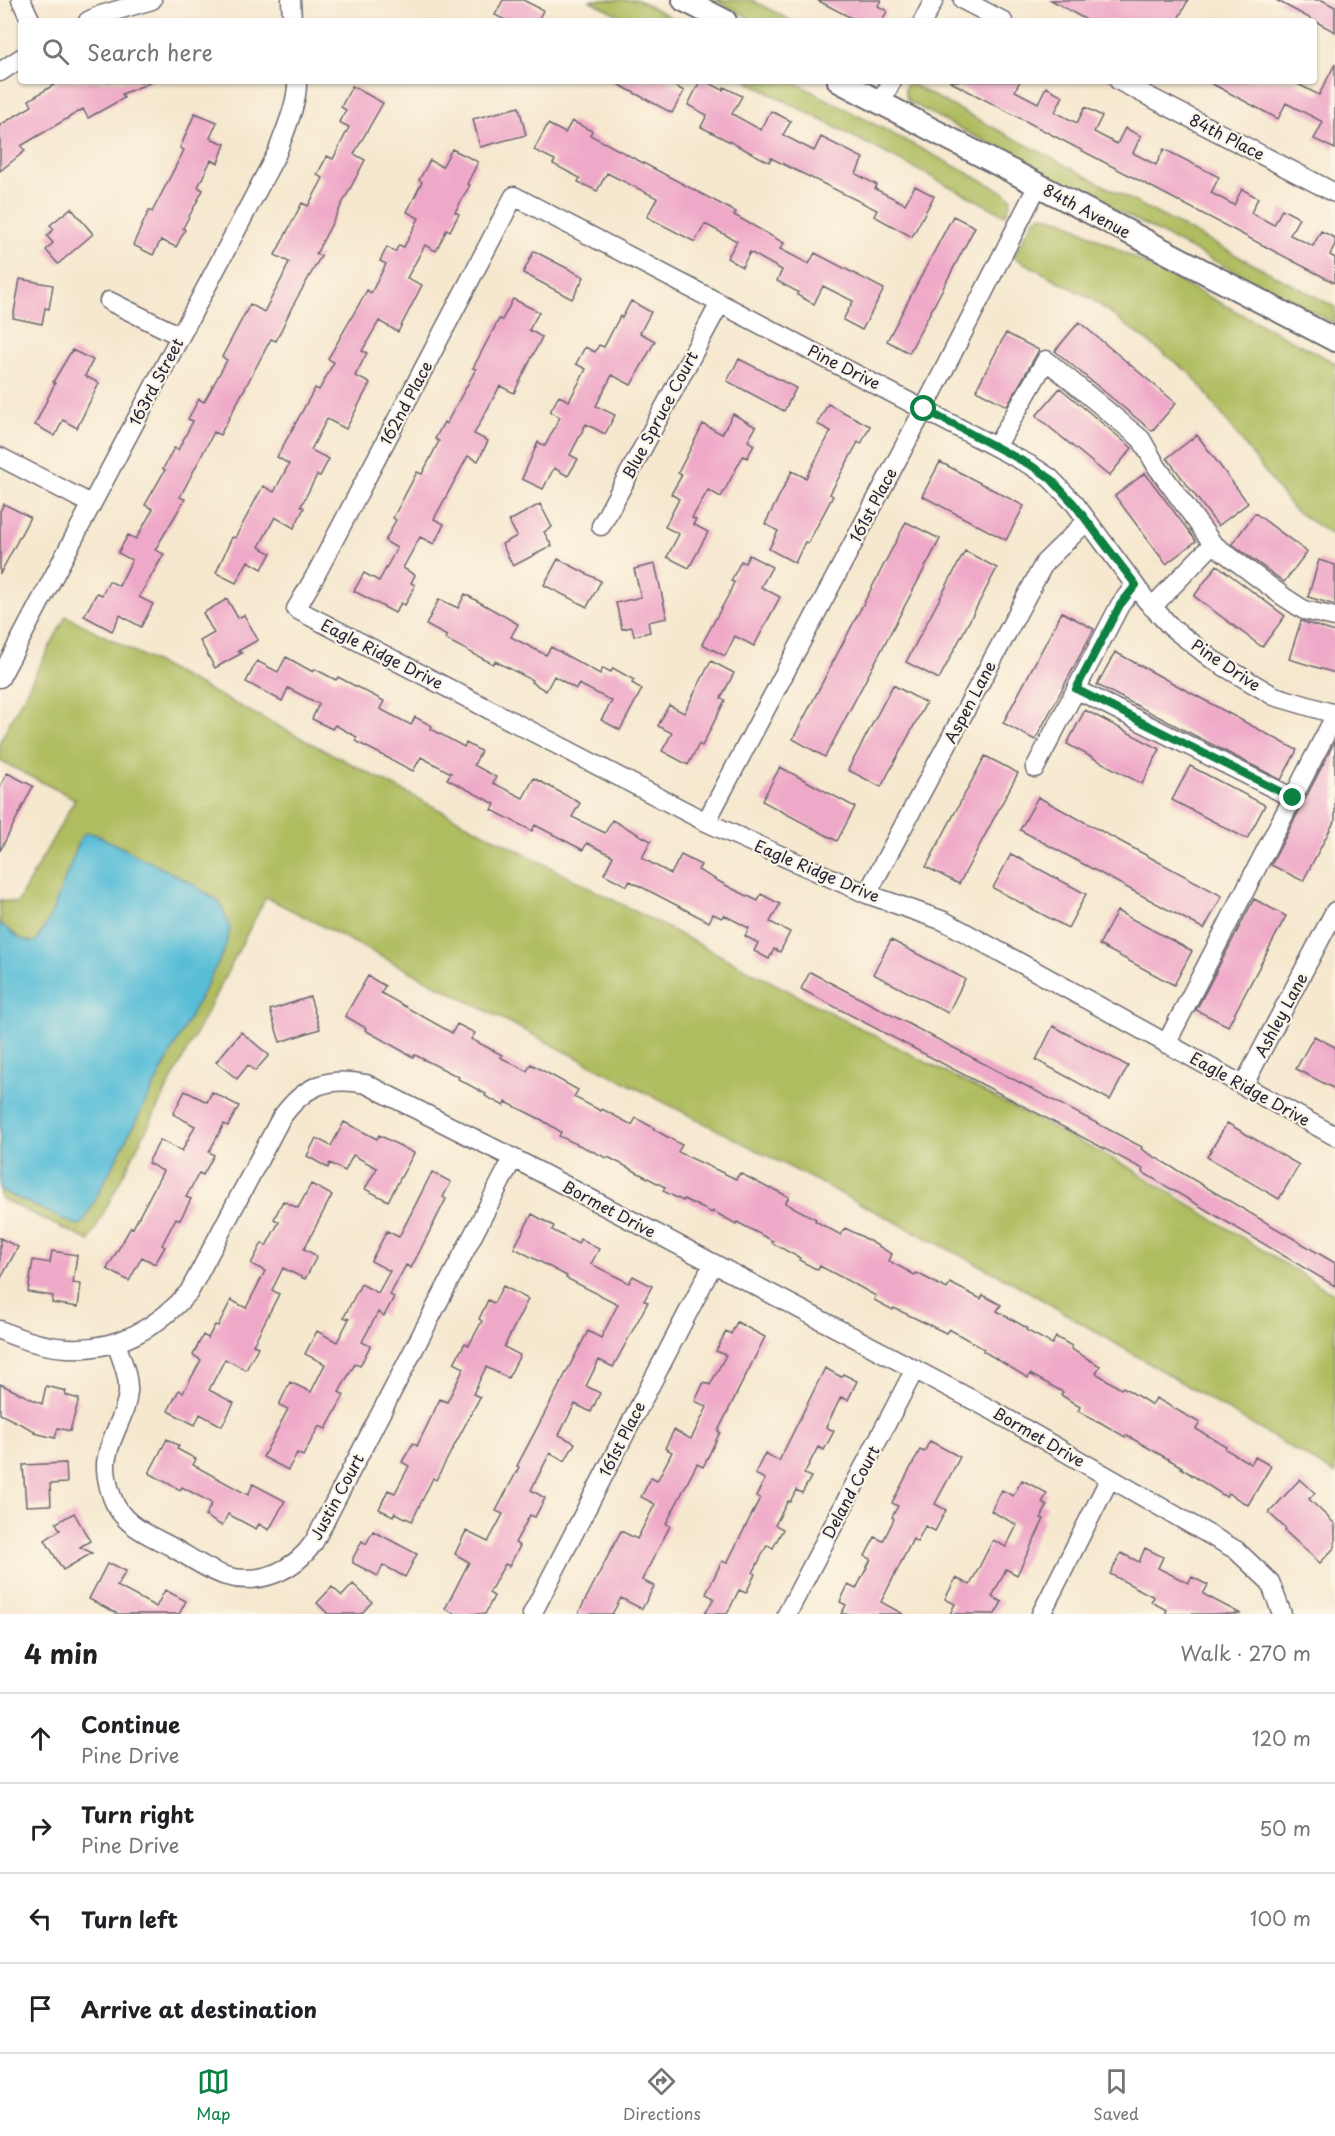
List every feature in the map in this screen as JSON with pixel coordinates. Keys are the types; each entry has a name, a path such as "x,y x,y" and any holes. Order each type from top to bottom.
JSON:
{"street":[{"path":"21,0 30,18"},
{"path":"94,18 152,0"},
{"path":"291,0 292,18"},
{"path":"684,0 718,18"},
{"path":"925,18 934,0"},
{"path":"963,0 997,18"},
{"path":"0,72 18,60"},
{"name":"163rd Street","path":"0,678 277,153 288,123 297,84"},
{"name":"84th Avenue","path":"845,84 1335,340"},
{"path":"880,103 890,84"},
{"name":"84th Place","path":"1125,84 1335,193"},
{"name":"161st Place","path":"706,822 924,409 1038,185"},
{"name":"Pine Drive","path":"514,196 1032,466 1050,478 1074,504 1152,607 1172,627 1213,660 1274,696 1335,715"},
{"name":"162nd Place","path":"296,609 514,196"},
{"path":"109,301 180,336"},
{"name":"Blue Spruce Court","path":"601,526 720,303"},
{"path":"996,447 1046,360 1141,439 1157,467 1213,544 1304,610 1335,617"},
{"path":"0,457 92,504"},
{"name":"Aspen Lane","path":"867,894 1040,572 1046,562 1087,521"},
{"path":"1152,607 1213,544"},
{"path":"1035,768 1120,605 1136,585"},
{"name":"Eagle Ridge Drive","path":"296,609 706,822 867,894 944,921 1335,1136"},
{"path":"1076,689 1293,798"},
{"path":"1166,1044 1335,715"},
{"name":"Ashley Lane","path":"1243,1086 1335,911"},
{"name":"Bormet Drive","path":"0,1330 48,1347 89,1347 116,1343 149,1327 166,1315 189,1292 291,1104 316,1086 333,1081 349,1080 366,1084 513,1158 990,1409 1236,1550 1270,1582 1280,1607"},
{"name":"Justin Court","path":"116,1343 128,1390 121,1420 106,1460 112,1497 118,1510 134,1527 219,1574 237,1578 274,1575 298,1561 314,1542 513,1158"},
{"name":"161st Place","path":"532,1614 713,1264"},
{"name":"Deland Court","path":"787,1614 915,1369"},
{"path":"1041,1614 1110,1478"}],"green space":[{"path":"589,0 638,0 672,18 624,18"},
{"path":"715,0 752,0 786,18 749,18"},
{"path":"752,84 798,84 1004,192 1011,198 1005,215"},
{"path":"906,84 911,84 1335,307 1335,324 911,103 905,94"},
{"path":"1042,215 1064,221 1335,363 1335,537 1293,509 1192,375 1090,298 1013,257 1034,220"},
{"path":"66,616 1132,1169 1335,1295 1335,1474 1014,1283 266,897 89,1241 0,1198 0,900 17,903 75,799 0,761 0,741"}],"water":[{"path":"86,833 95,834 191,883 220,902 230,929 224,951 80,1225 0,1190 0,923 19,938 30,942 36,941 49,920 81,837"}],"building":[{"path":"503,0 523,0 543,10 539,18 501,18 495,15"},
{"path":"817,0 881,0 878,6 887,11 884,18 851,18"},
{"path":"1051,0 1188,0 1179,18 1083,18"},
{"path":"1276,0 1322,0 1335,7 1335,32 1317,22 1317,18 1309,18"},
{"path":"1335,64 1335,149 1314,139 1323,122 1286,103 1278,119 1213,84 1298,84 1319,95"},
{"path":"55,84 147,84 122,94 124,98 88,118 83,109 21,146 25,151 0,171 0,125 32,106 29,100"},
{"path":"618,84 671,84 684,91 672,113"},
{"path":"698,84 711,84 723,90 724,87 742,96 732,114 761,130 771,111 791,121 783,135 814,151 821,137 863,158 856,174 877,185 875,189 905,204 915,186 934,196 912,237 874,216 877,210 771,158 769,162 701,127 707,115 688,105"},
{"path":"955,84 1018,84 1015,91 1038,103 1046,87 1063,96 1055,112 1077,123 1085,107 1102,116 1094,132 1117,144 1125,128 1141,136 1133,153 1156,165 1164,149 1219,177 1211,193 1234,205 1242,189 1258,198 1251,213 1274,225 1282,209 1299,218 1290,235 1313,246 1321,231 1335,238 1330,255 1335,258 1335,283"},
{"path":"352,86 383,103 354,154 365,160 316,254 321,256 276,341 271,339 220,435 214,432 180,497 185,499 155,550 164,554 139,597 153,604 141,627 120,615 112,631 84,616 97,593 102,595 109,581 119,586 132,560 118,553 128,535 136,539 153,509 145,505 165,470 163,469 174,448 178,450 193,421 188,419 199,399 204,402 227,360 222,357 250,304 264,312 282,278 289,262 275,255 302,203 308,206 323,178 317,175 327,156 333,159 349,127 339,122 346,110 341,107"},
{"path":"519,107 526,135 480,147 473,119"},
{"path":"195,113 217,122 210,138 225,144 218,163 211,160 198,187 203,190 183,228 185,230 176,247 161,240 153,255 133,245 149,210 152,212 184,150 180,148"},
{"path":"572,121 592,131 590,135 736,212 734,215 784,243 780,249 809,264 815,253 884,289 862,330 843,320 853,301 823,286 814,304 777,281 782,270 750,252 742,267 727,258 737,241 705,224 695,242 647,217 657,198 607,173 597,191 578,182 580,178 553,164 555,160 534,150 548,124 565,133"},
{"path":"452,149 478,162 467,184 470,185 455,212 459,214 450,231 447,229 436,251 425,245 407,278 422,285 398,332 379,321 362,351 367,353 355,376 370,383 346,429 327,419 311,450 329,459 320,476 317,475 301,506 304,508 294,528 275,517 259,547 271,553 262,569 248,561 236,583 216,573 232,537 235,538 263,486 274,492 289,464 277,457 315,388 319,390 334,362 328,359 367,290 371,293 386,264 380,261 387,247 395,252 399,245 404,247 419,218 407,212 422,182 419,180 430,160 442,167"},
{"path":"71,208 93,234 58,264 46,250 53,243 47,236 54,229 50,225"},
{"path":"953,216 975,227 909,353 887,341"},
{"path":"534,251 584,277 572,299 523,273"},
{"path":"20,279 53,285 49,309 45,308 42,324 13,318"},
{"path":"513,299 539,312 529,330 542,337 514,393 500,386 474,434 488,441 478,461 468,456 434,519 444,524 434,544 420,537 403,568 415,575 411,583 415,585 405,605 401,603 395,613 354,591 364,573 379,581 397,548 385,541 396,520 393,518 417,472 422,474 439,441 435,439 444,422 446,424 476,369 473,368 499,319 502,320"},
{"path":"631,301 651,312 640,333 655,341 631,385 612,375 596,406 615,415 605,434 586,424 570,455 578,459 568,476 554,468 543,489 522,479 538,442 545,446 560,417 550,412 559,396 569,401 586,369 576,364 585,347 595,352 599,345 604,347 620,316 622,318"},
{"path":"1079,322 1176,403 1152,431 1055,351"},
{"path":"1006,333 1039,350 1007,406 976,390"},
{"path":"72,350 93,360 85,376 99,383 77,428 63,420 55,436 35,425 55,383 53,382"},
{"path":"739,359 796,388 784,411 727,381"},
{"path":"1060,388 1132,448 1109,476 1036,416"},
{"path":"828,404 870,426 861,444 858,442 830,494 833,496 795,563 769,549 778,531 765,524 792,471 806,478 831,431 817,424"},
{"path":"733,414 756,427 748,441 754,445 747,458 743,456 721,497 708,490 692,518 696,520 693,524 708,532 689,568 667,557 679,534 665,527 679,499 671,494 682,475 678,473 703,424 722,434"},
{"path":"1197,435 1248,503 1218,526 1167,458"},
{"path":"940,462 1024,506 1006,540 922,496"},
{"path":"1145,473 1196,541 1166,564 1115,496"},
{"path":"4,504 30,517 0,574 0,511"},
{"path":"540,504 552,527 544,532 552,546 513,566 502,544 517,536 509,521"},
{"path":"1255,513 1307,552 1284,582 1232,544"},
{"path":"906,522 940,539 825,757 793,739"},
{"path":"965,551 997,568 939,679 906,662"},
{"path":"749,555 772,567 761,587 780,597 754,646 735,636 725,656 702,644 729,594 734,582 731,581 741,561 745,563"},
{"path":"558,559 601,581 587,607 544,585"},
{"path":"1319,560 1335,565 1335,605 1308,597"},
{"path":"655,564 667,618 648,622 650,632 634,636 632,627 622,629 616,603 641,597 634,569"},
{"path":"1217,565 1285,616 1262,647 1194,596"},
{"path":"465,594 518,624 511,637 546,655 551,647 600,674 603,668 611,672 613,668 634,680 632,683 642,689 620,730 601,720 612,701 579,684 576,689 554,676 546,691 531,682 532,680 495,661 493,664 445,639 447,636 426,625 439,599 458,608"},
{"path":"227,599 238,618 244,615 258,640 238,651 242,653 215,668 200,641 214,633 203,613"},
{"path":"1062,612 1094,629 1035,740 1003,723"},
{"path":"1301,621 1335,632 1335,673 1289,659"},
{"path":"1115,652 1297,750 1281,780 1097,685"},
{"path":"286,657 313,672 315,669 336,680 338,677 384,701 380,709 411,725 415,717 432,726 431,729 464,747 466,743 481,751 474,765 496,777 493,783 523,798 534,778 580,803 572,817 605,833 612,820 651,841 642,858 671,874 681,855 701,865 698,870 731,888 758,901 761,894 780,904 770,922 790,932 780,952 774,949 769,959 754,951 758,943 745,936 749,928 724,915 722,918 713,914 709,922 630,881 627,886 604,874 613,856 587,843 583,850 535,825 532,831 492,810 495,804 447,779 451,773 421,757 413,771 355,741 357,737 335,725 332,729 312,719 319,704 288,688 282,701 246,682 257,661 278,672"},
{"path":"711,661 734,673 721,698 725,700 702,746 699,744 688,765 662,751 672,733 658,726 669,705 684,713"},
{"path":"893,685 926,703 881,787 848,770"},
{"path":"1085,710 1160,749 1142,784 1067,744"},
{"path":"1335,741 1335,820 1303,881 1271,865"},
{"path":"985,756 1018,773 959,884 926,867"},
{"path":"1190,766 1265,805 1247,839 1172,800"},
{"path":"780,767 855,807 837,841 762,801"},
{"path":"7,773 33,786 0,851 0,787"},
{"path":"1038,797 1222,896 1204,929 1020,830"},
{"path":"1011,854 1086,894 1068,928 993,888"},
{"path":"1254,899 1286,916 1228,1026 1196,1010"},
{"path":"1117,911 1192,951 1174,985 1099,945"},
{"path":"891,940 965,979 948,1013 873,974"},
{"path":"810,972 1142,1147 1141,1149 1335,1263 1335,1286 1142,1172 1143,1169 801,989"},
{"path":"368,976 385,986 381,993 452,1033 457,1024 475,1033 471,1039 502,1055 500,1057 527,1071 531,1064 578,1090 574,1097 632,1125 636,1118 654,1128 682,1145 678,1152 736,1179 740,1173 789,1197 785,1203 841,1235 845,1228 861,1236 892,1254 889,1261 915,1275 917,1273 947,1289 950,1283 981,1299 983,1295 1001,1305 997,1311 1027,1328 1026,1330 1052,1344 1056,1337 1072,1346 1071,1349 1100,1366 1096,1373 1121,1389 1123,1387 1152,1405 1156,1398 1200,1423 1196,1429 1226,1446 1225,1449 1251,1464 1255,1457 1271,1466 1248,1505 1228,1493 1226,1497 1182,1467 1078,1411 1080,1407 1061,1395 1063,1392 1030,1374 1028,1378 949,1329 946,1333 894,1308 893,1310 874,1300 876,1296 820,1266 818,1270 799,1260 800,1258 772,1243 773,1241 737,1222 736,1224 713,1211 712,1213 663,1191 665,1187 608,1157 559,1136 561,1132 542,1120 506,1102 504,1106 458,1079 459,1077 415,1055 413,1057 345,1016"},
{"path":"310,997 320,1029 280,1042 270,1010"},
{"path":"1053,1026 1128,1066 1110,1100 1036,1060"},
{"path":"241,1032 269,1055 255,1071 248,1065 237,1079 216,1062"},
{"path":"1314,1036 1335,1047 1335,1089 1296,1069"},
{"path":"185,1091 207,1102 212,1092 239,1106 228,1126 224,1124 209,1152 214,1155 203,1175 199,1173 186,1197 191,1199 180,1220 176,1218 162,1245 165,1247 155,1264 142,1257 129,1281 107,1269 131,1227 133,1228 163,1171 148,1163 160,1140 182,1151 195,1126 173,1114"},
{"path":"344,1122 377,1139 379,1135 414,1153 388,1201 365,1189 377,1168 353,1155 345,1171 330,1163 328,1168 307,1156 316,1138 331,1146"},
{"path":"1227,1123 1299,1165 1279,1199 1207,1157"},
{"path":"432,1172 451,1182 443,1197 446,1199 411,1268 406,1265 390,1295 394,1297 384,1316 378,1312 362,1342 370,1346 360,1366 355,1364 339,1392 344,1395 326,1429 319,1426 303,1456 297,1453 288,1470 263,1457 288,1409 279,1405 290,1382 311,1392 325,1364 305,1354 317,1331 337,1342 349,1319 344,1317 361,1284 378,1293 390,1271 371,1261 387,1231 399,1237"},
{"path":"311,1184 332,1195 304,1249 317,1256 305,1279 283,1268 272,1290 279,1294 253,1345 258,1347 246,1370 225,1359 209,1390 234,1403 222,1426 200,1414 195,1425 168,1411 179,1390 183,1393 201,1360 193,1355 203,1335 208,1338 215,1325 218,1326 231,1300 246,1308 265,1271 251,1264 262,1243 266,1246 279,1222 274,1219 283,1201 298,1208"},
{"path":"532,1214 554,1226 552,1230 578,1244 580,1239 599,1249 591,1264 629,1283 633,1276 652,1286 644,1301 648,1302 613,1367 599,1360 586,1386 600,1393 591,1412 575,1404 559,1435 575,1443 565,1461 550,1453 531,1490 545,1498 535,1517 530,1515 515,1543 520,1546 509,1566 505,1564 489,1593 494,1596 485,1614 456,1614 445,1609 469,1562 455,1554 466,1531 488,1542 503,1514 496,1511 519,1467 517,1466 588,1331 601,1338 618,1304 514,1248"},
{"path":"0,1238 18,1247 0,1280"},
{"path":"52,1251 77,1255 73,1283 81,1284 78,1307 52,1303 53,1296 28,1292 33,1260 50,1263"},
{"path":"503,1286 528,1299 504,1347 520,1355 508,1378 486,1367 473,1394 480,1397 436,1480 433,1478 412,1521 379,1509 388,1490 395,1493 409,1466 402,1462 413,1443 417,1446 440,1399 447,1402 464,1368 454,1363 465,1343 469,1345 482,1321 479,1319 488,1300 494,1303"},
{"path":"737,1322 765,1337 718,1431 720,1432 703,1467 697,1464 666,1524 670,1526 642,1580 654,1586 642,1609 621,1598 612,1614 578,1614 621,1531 637,1539 655,1504 641,1497 651,1478 657,1481 672,1452 665,1448 674,1430 691,1439 707,1407 695,1401 704,1382 710,1385 726,1355 716,1351 726,1331 731,1334"},
{"path":"825,1368 841,1377 843,1374 857,1381 848,1400 841,1397 826,1427 834,1431 824,1450 818,1447 804,1474 811,1477 802,1493 796,1490 790,1502 788,1501 775,1525 783,1529 773,1548 767,1545 746,1593 739,1590 727,1614 705,1614 714,1598 706,1594 722,1561 727,1563 760,1498 756,1496 765,1479 755,1474 765,1453 779,1461"},
{"path":"0,1384 42,1404 46,1386 66,1391 65,1395 79,1399 70,1431 58,1428 55,1438 34,1433 35,1431 0,1414"},
{"path":"167,1439 179,1446 177,1449 196,1459 193,1465 248,1495 253,1484 285,1501 269,1530 259,1524 256,1529 228,1514 222,1526 205,1516 212,1503 182,1487 180,1490 149,1473"},
{"path":"930,1441 960,1457 935,1504 946,1510 935,1531 925,1526 917,1542 913,1539 881,1602 903,1614 841,1614 846,1605 840,1602 848,1585 856,1589 871,1559 865,1556 875,1537 883,1541 898,1506 892,1503 920,1450 924,1452"},
{"path":"66,1463 67,1483 50,1484 51,1505 26,1506 23,1465"},
{"path":"1300,1479 1315,1493 1309,1499 1335,1524 1335,1547 1320,1563 1269,1513"},
{"path":"1022,1480 1047,1493 1042,1503 1047,1506 1041,1518 1044,1519 1017,1575 1006,1569 992,1597 1002,1602 995,1614 950,1614 955,1604 945,1599 956,1578 970,1585 993,1540 1006,1547 1017,1525 991,1511 1002,1490 1013,1496"},
{"path":"74,1513 90,1541 80,1547 92,1553 63,1570 45,1540 60,1530 56,1523"},
{"path":"373,1531 417,1554 405,1577 383,1565 378,1576 353,1563 353,1558 362,1541 366,1544"},
{"path":"1145,1548 1163,1557 1158,1568 1188,1583 1192,1577 1208,1585 1203,1594 1241,1614 1165,1614 1167,1610 1151,1602 1154,1597 1110,1574 1121,1553 1139,1562"},
{"path":"107,1564 126,1571 117,1586 156,1607 165,1590 186,1601 179,1614 118,1614 89,1599"},
{"path":"353,1584 372,1602 361,1614 328,1614 317,1603 332,1587 342,1596"}],"route":[{"path":"924,409 1032,466 1050,478 1074,504 1136,585 1120,605 1076,689 1293,798"}]}
